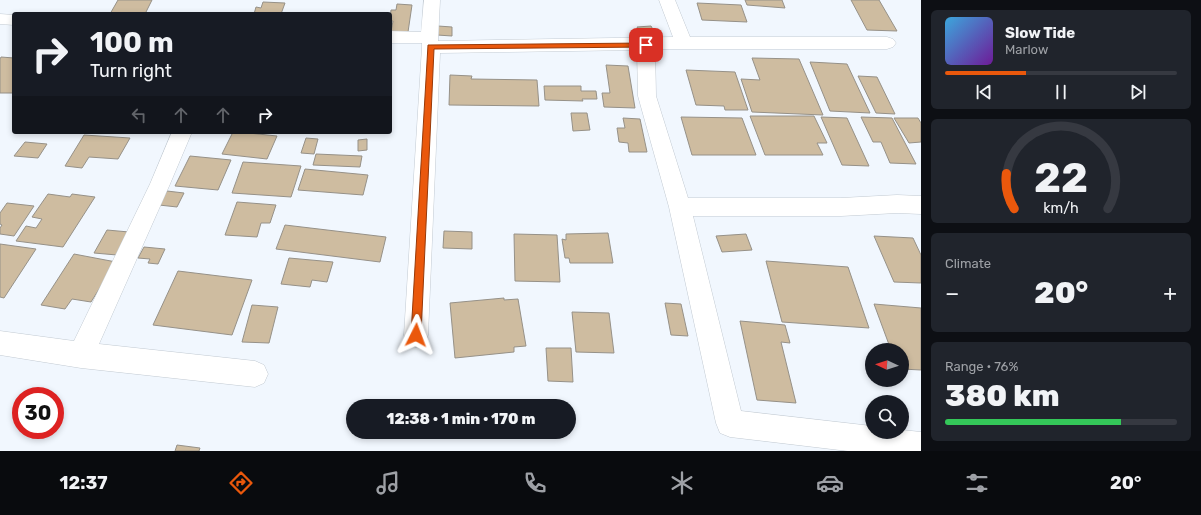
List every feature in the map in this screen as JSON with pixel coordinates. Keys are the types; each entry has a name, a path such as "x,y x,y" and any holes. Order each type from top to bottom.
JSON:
{"street":[{"path":"416,335 432,0"},
{"path":"667,0 684,43"},
{"path":"0,19 12,20"},
{"path":"392,37 430,42 646,45 684,43 887,43"},
{"path":"646,45 647,96 680,207 730,423 921,446"},
{"path":"81,356 160,184 181,134"},
{"path":"680,207 842,207 897,204 921,205"},
{"path":"0,343 81,356 255,374"}],"building":[{"path":"118,0 152,0 146,12 111,12"},
{"path":"745,0 782,0 785,8 747,5"},
{"path":"851,0 879,0 897,31 867,30"},
{"path":"263,2 285,3 282,12 255,12 256,7 261,8"},
{"path":"697,3 741,5 747,22 702,20"},
{"path":"397,4 412,5 408,32 392,32 393,21 391,10 396,10"},
{"path":"438,26 452,27 452,36 437,35"},
{"path":"651,26 656,35 642,37 637,27"},
{"path":"1,57 12,58 12,93 0,93"},
{"path":"752,58 799,59 823,115 752,112 741,79 760,80"},
{"path":"810,62 847,64 870,113 830,111"},
{"path":"606,65 628,66 635,108 604,107 602,93 610,93"},
{"path":"686,70 735,72 748,110 725,110 724,106 696,105"},
{"path":"450,75 472,76 471,79 537,80 539,106 449,105"},
{"path":"858,76 877,77 895,114 876,113"},
{"path":"544,86 581,86 581,91 596,91 597,99 582,99 583,101 545,100"},
{"path":"571,113 587,113 590,130 573,131"},
{"path":"750,116 814,116 827,143 817,143 823,155 765,155"},
{"path":"681,117 742,118 756,155 692,155"},
{"path":"821,117 847,118 869,166 842,165"},
{"path":"861,117 892,118 916,164 890,163 881,142 873,142"},
{"path":"623,118 640,119 647,152 629,152 628,143 619,142 617,128 625,128"},
{"path":"894,118 918,118 921,123 921,142 909,143"},
{"path":"232,134 277,136 267,159 222,154"},
{"path":"84,135 130,138 118,159 89,157 82,168 65,166"},
{"path":"306,138 318,139 314,154 301,153"},
{"path":"367,139 367,150 358,151 358,140"},
{"path":"25,142 47,144 38,158 14,156"},
{"path":"316,154 362,156 360,167 313,165"},
{"path":"190,156 231,160 218,190 175,186"},
{"path":"243,162 301,166 291,197 232,193"},
{"path":"305,169 368,175 363,195 298,190"},
{"path":"167,191 184,193 177,207 159,205"},
{"path":"48,194 70,197 72,194 95,197 63,247 16,241 26,226 36,228 42,219 32,217"},
{"path":"237,202 276,205 270,223 261,223 257,237 225,235"},
{"path":"7,203 34,206 14,236 0,234 0,228 2,225 0,224 0,213"},
{"path":"285,225 386,237 380,262 276,249"},
{"path":"107,230 129,232 117,255 94,253"},
{"path":"444,231 472,232 472,249 443,248"},
{"path":"608,233 613,263 570,263 569,258 565,258 562,239 566,240 566,234"},
{"path":"514,234 557,235 560,282 515,281"},
{"path":"746,234 752,250 722,252 716,236"},
{"path":"874,236 913,238 921,255 921,283 894,282"},
{"path":"0,244 36,249 4,298 0,297"},
{"path":"144,247 165,249 158,264 148,263 150,259 138,258"},
{"path":"74,254 116,262 91,302 72,299 65,309 41,305"},
{"path":"289,258 333,262 327,282 312,280 310,287 281,284"},
{"path":"766,261 848,267 869,328 782,322"},
{"path":"178,271 252,280 232,335 153,325"},
{"path":"504,298 504,300 518,299 526,346 514,347 514,352 455,358 450,303"},
{"path":"665,303 681,304 688,336 671,335"},
{"path":"874,304 921,308 921,370 909,369 909,343 888,343"},
{"path":"252,305 278,307 269,343 242,342"},
{"path":"572,312 609,313 614,353 576,352"},
{"path":"740,321 785,325 790,343 781,342 796,403 757,400"},
{"path":"546,348 571,348 573,382 548,381"},
{"path":"177,445 200,448 199,451 175,451"}],"route":[{"path":"416,335 431,47 646,45"}]}
